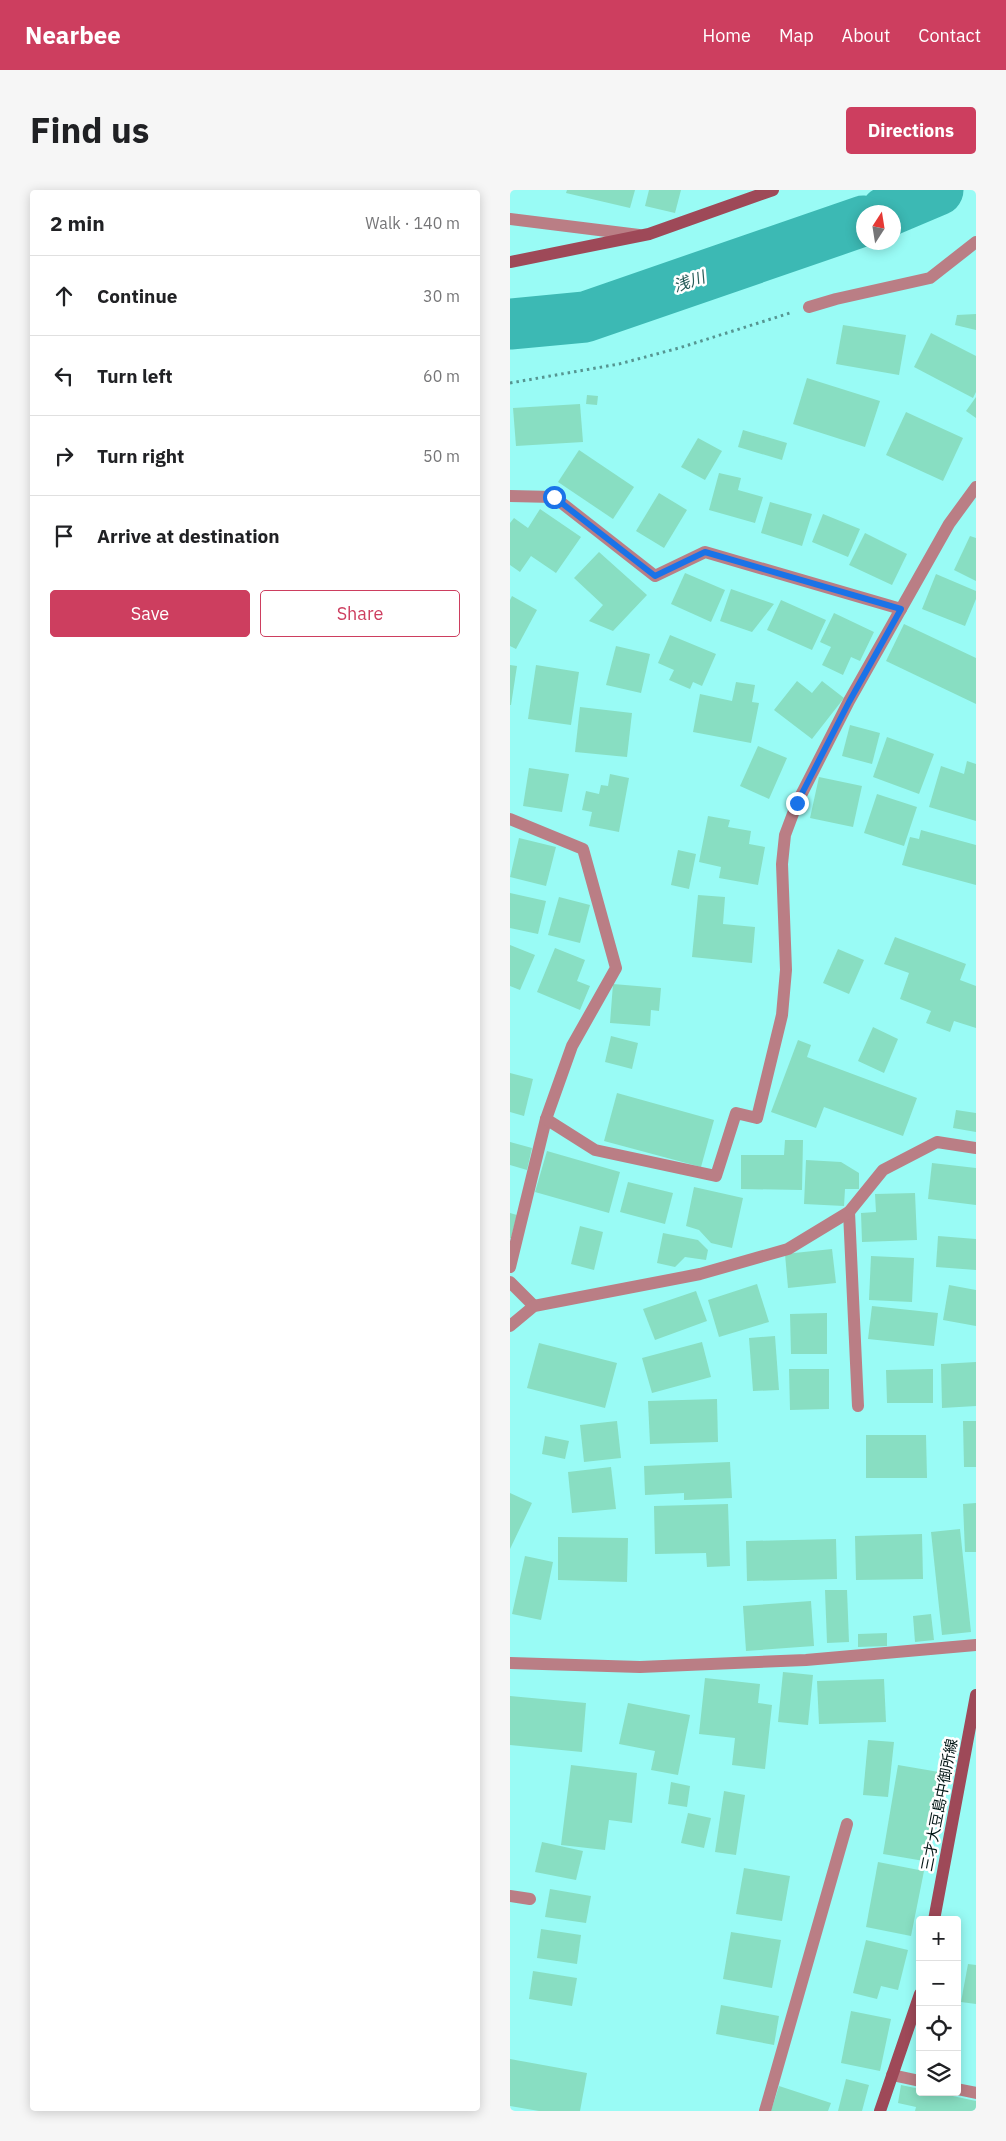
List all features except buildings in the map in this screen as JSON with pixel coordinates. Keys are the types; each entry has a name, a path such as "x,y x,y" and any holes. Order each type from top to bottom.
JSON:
{"main road":[{"path":"510,262 645,235 773,190"},
{"name":"三才大豆島中御所線","path":"935,1916 976,1695"},
{"path":"880,2111 916,2006"}],"street":[{"path":"510,219 645,235"},
{"path":"809,307 930,278 976,242"},
{"path":"546,1119 596,1150 716,1176 736,1113 757,1118 782,1015 786,970 782,864 785,835 797,803 844,710 948,524 976,487"},
{"path":"510,496 554,497 655,576 705,552 901,609"},
{"path":"510,819 583,849 616,968 572,1046 546,1119 510,1267"},
{"path":"510,1326 534,1306 700,1274 788,1249 849,1212 883,1170 938,1142 976,1148"},
{"path":"849,1212 858,1406"},
{"path":"510,1282 534,1306"},
{"path":"510,1663 660,1666 806,1660 976,1645"},
{"path":"765,2111 847,1824"},
{"path":"510,1896 530,1899"},
{"path":"892,2075 916,2080"},
{"path":"961,2090 976,2093"}],"path":[{"path":"510,383 619,364 679,348 809,307"}],"waterway":[{"name":"浅川","path":"901,206 938,190"},
{"name":"浅川","path":"510,324 585,317 856,223"}],"route":[{"path":"554,497 655,576 705,552 901,609 849,702 797,803"}]}
